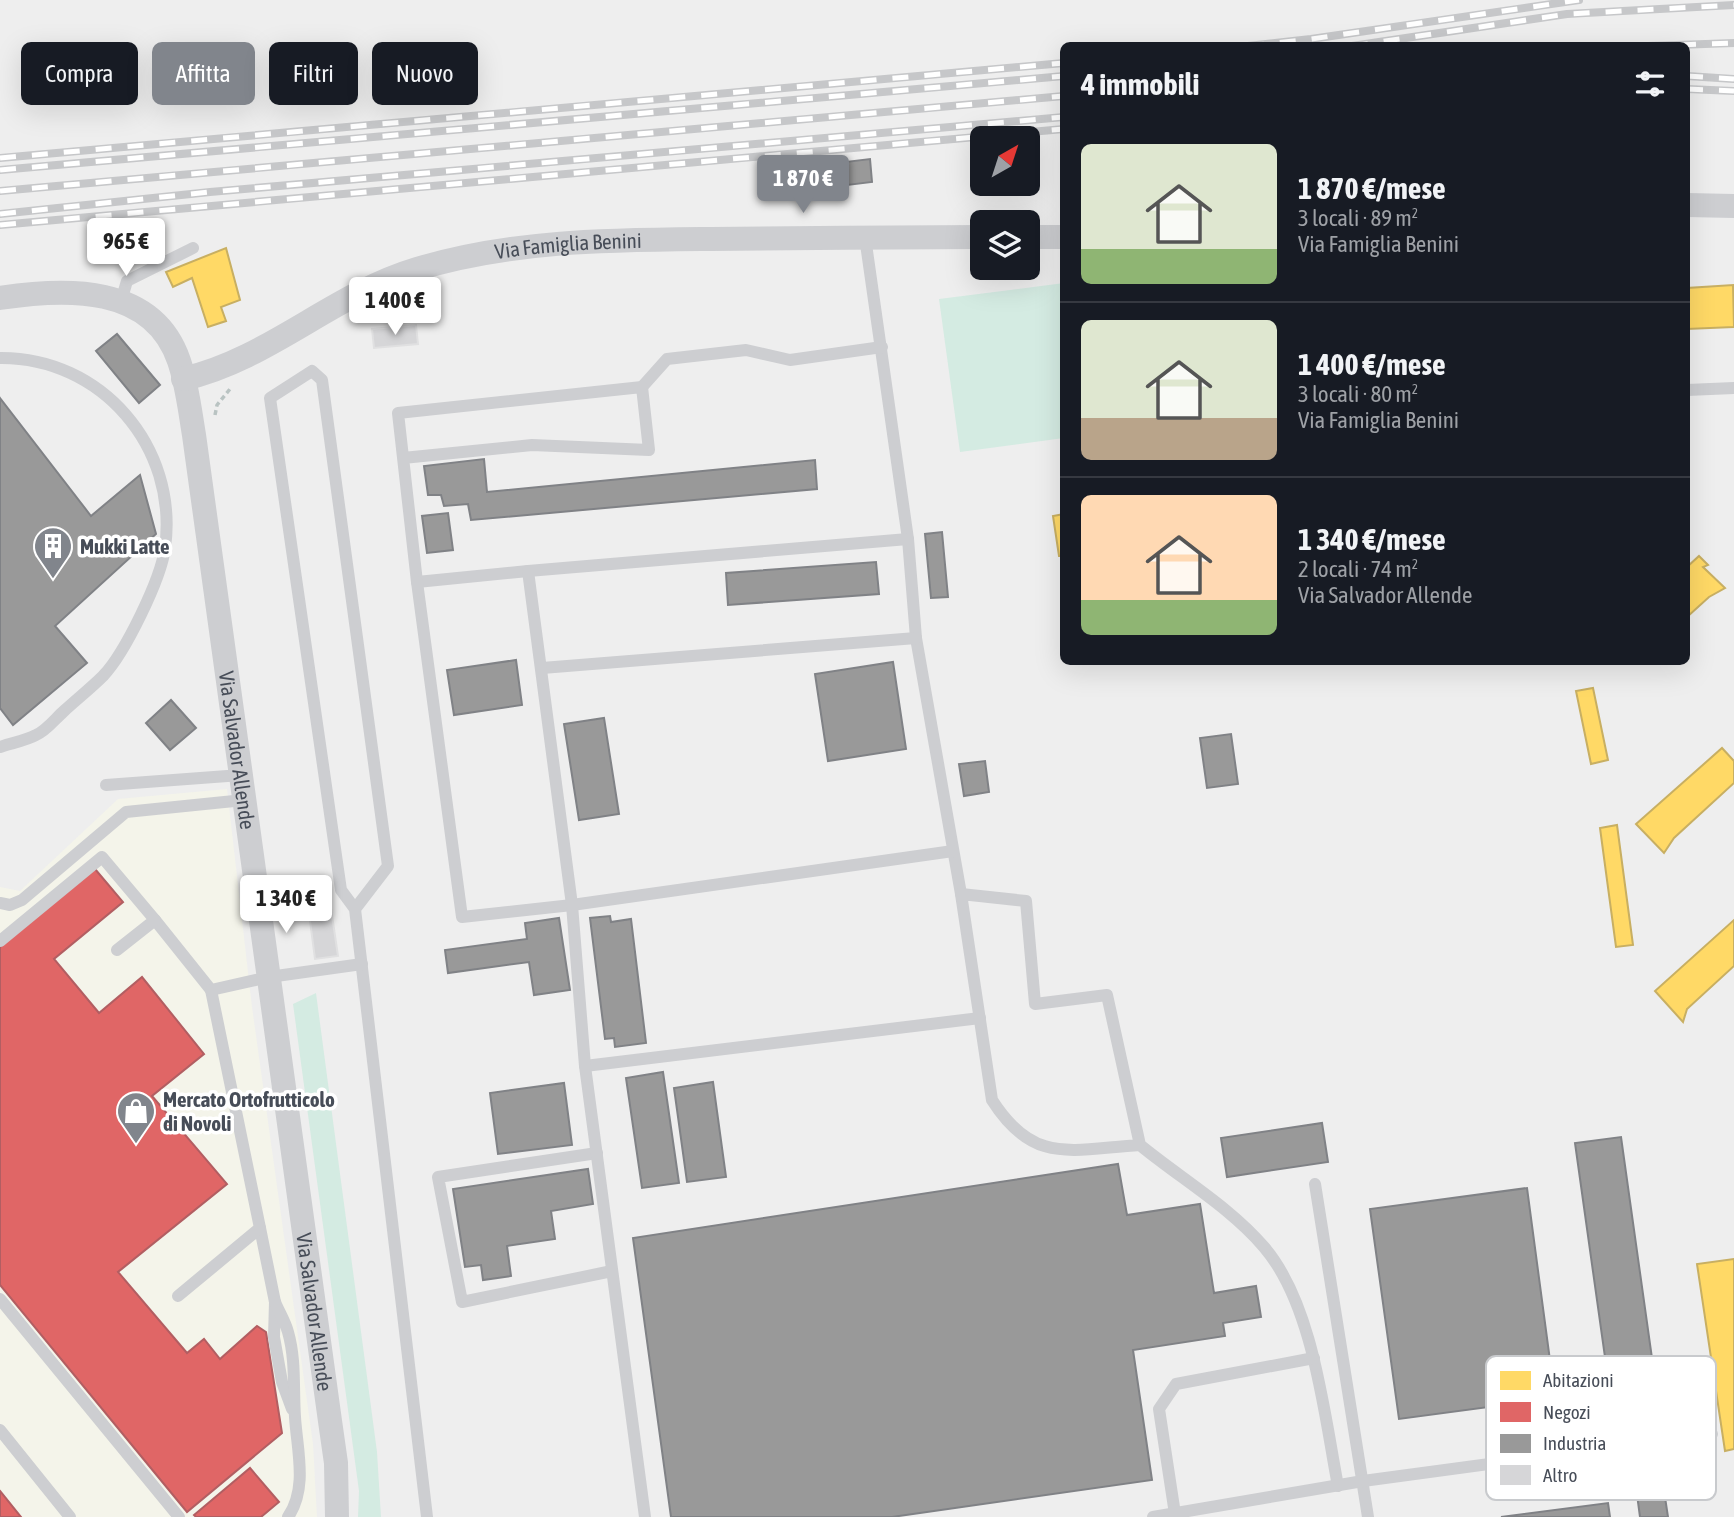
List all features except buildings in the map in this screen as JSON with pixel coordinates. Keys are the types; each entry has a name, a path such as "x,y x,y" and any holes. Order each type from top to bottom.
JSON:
{"street":[{"path":"1690,205 1734,206"},
{"name":"Via Famiglia Benini","path":"183,379 217,371 240,361 369,288 396,276 486,252 547,243 624,240 970,237"},
{"path":"1040,237 1060,237"},
{"path":"0,298 70,291 121,301"},
{"name":"Via Salvador Allende","path":"121,301 148,317 161,329 180,363 194,435 333,1442 337,1507"}],"lane":[{"path":"865,237 908,539 916,638 961,894 992,1100 1020,1136 1039,1146 1058,1150 1140,1145"},
{"path":"121,301 127,281 193,247"},
{"path":"882,347 790,360 746,350 667,359 642,387 398,413 417,582 462,917 572,905 953,851"},
{"path":"0,358 25,358 66,368 123,408 148,448 167,496 165,549 143,611 105,674 37,735 0,747"},
{"path":"355,909 388,866 322,380 313,371 270,398 341,890 355,909 427,1517"},
{"path":"403,458 533,445 649,450 642,387"},
{"path":"1690,390 1734,388"},
{"path":"417,582 908,539"},
{"path":"528,571 572,905 585,1066 645,1517"},
{"path":"542,668 916,638"},
{"path":"106,785 241,775"},
{"path":"0,903 10,905 22,900 127,812 244,800"},
{"path":"0,941 103,857 211,990 275,1302 288,1332 296,1377 294,1415 300,1475 298,1495 288,1517"},
{"path":"961,894 1026,901 1035,1004 1107,995 1140,1145 1209,1198 1263,1246 1290,1292 1314,1358 1338,1486"},
{"path":"117,950 155,920"},
{"path":"211,990 269,976 362,964"},
{"path":"585,1066 980,1018"},
{"path":"597,1153 438,1177 462,1302 612,1271"},
{"path":"1315,1184 1368,1517"},
{"path":"178,1296 260,1228"},
{"path":"0,1299 179,1517"},
{"path":"1175,1514 1159,1409 1176,1384 1314,1358"},
{"path":"0,1430 70,1517"},
{"path":"1153,1517 1363,1481 1486,1464"}],"path":[{"path":"212,425 217,405 233,385"}],"shaded area":[{"name":"Mercato Ortofrutticolo di Novoli","path":"227,789 252,1007 313,1444 317,1517 0,1517 0,887 20,891 118,799"}],"green space":[{"path":"1060,284 1060,439 960,452 939,299"},
{"path":"316,993 377,1452 381,1517 358,1517 359,1491 293,1004"}],"railway":[{"path":"1284,42 1579,0"},
{"path":"1379,42 1567,14 1734,5"},
{"path":"1690,45 1734,43"},
{"path":"0,158 1060,63"},
{"path":"0,170 1060,76"},
{"path":"1690,76 1734,79"},
{"path":"1690,89 1734,91"},
{"path":"0,191 1060,96"},
{"path":"0,214 210,192 1060,117"},
{"path":"0,225 1060,129"}],"place":[{"name":"Mukki Latte","path":"53,580"},
{"name":"Mercato Ortofrutticolo di Novoli","path":"136,1145"}]}
